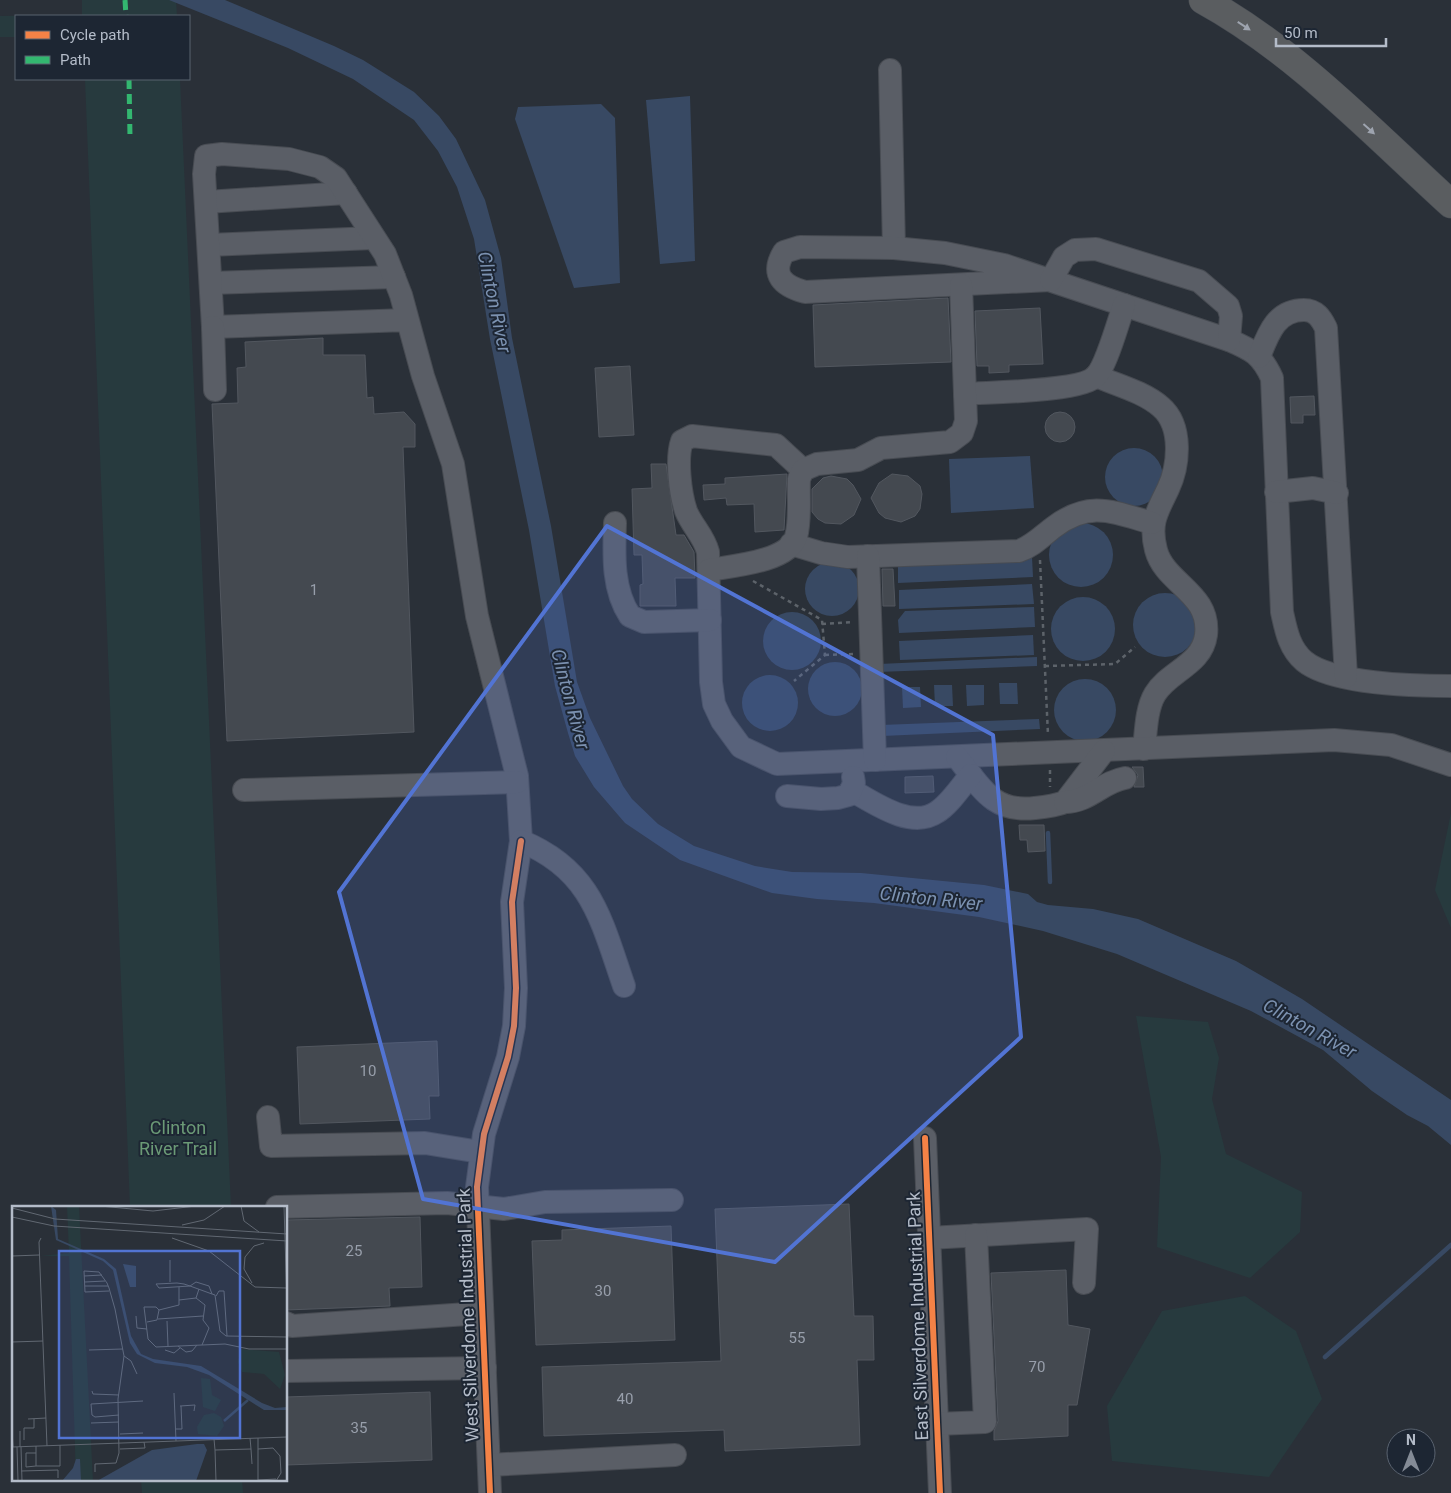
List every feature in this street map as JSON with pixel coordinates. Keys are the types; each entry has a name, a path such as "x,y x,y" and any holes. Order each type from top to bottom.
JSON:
{"highway":[{"path":"1202,0 1272,45 1325,90 1451,204"}],"street":[{"path":"890,70 894,248"},
{"name":"West Silverdome Industrial Park","path":"206,202 204,174 206,156 222,154 274,157 320,167 336,178 385,254 401,295 406,320 423,376 453,464 477,616 517,782 521,841 512,902 516,988 514,1026 508,1057 490,1112 480,1152 478,1206 490,1493"},
{"path":"215,390 206,202 346,193"},
{"path":"209,245 373,238"},
{"path":"1051,280 805,292 791,288 782,281 778,271 779,260 784,252 800,247 894,248 945,253 1004,265 1051,280 1229,340 1252,350 1265,362 1272,378 1282,612 1288,641 1304,661 1346,677 1371,682 1451,686"},
{"path":"1051,280 1064,257 1075,250 1096,249 1199,281 1228,306 1231,316 1229,340"},
{"path":"211,283 394,277"},
{"path":"718,568 774,557 791,544 795,539 798,522 799,479 803,470 817,464 858,460 881,448 950,442 962,433 964,427 965,394 961,284"},
{"path":"965,394 1054,388 1086,382 1096,376 1109,350 1124,305"},
{"path":"1260,357 1270,330 1280,318 1294,310 1309,310 1320,316 1326,328 1337,493 1346,677"},
{"path":"213,327 406,320"},
{"path":"1096,376 1145,397 1163,408 1174,428 1178,452 1174,476 1152,523 1156,550 1163,566 1193,596 1205,614 1206,636 1200,653 1185,668 1163,683 1154,695 1148,714 1144,749"},
{"path":"803,470 776,445 692,436 682,441 679,450 679,465 686,510 705,539 718,568 710,620 711,682 714,704 722,721 741,747 777,764 1334,740 1391,745 1451,765"},
{"path":"1276,492 1313,488 1337,493"},
{"path":"791,544 821,553 848,557 1019,550 1031,547 1068,517 1082,511 1097,510 1118,513 1152,523"},
{"path":"615,523 614,557 618,590 624,608 630,616 644,622 710,620"},
{"path":"868,556 875,760"},
{"path":"1058,804 1104,751"},
{"path":"957,757 989,797 1003,806 1018,810 1082,800 1116,780 1125,778"},
{"path":"787,796 838,798 848,795 854,783 850,761"},
{"path":"851,790 893,813 911,817 926,816 937,812 971,775"},
{"path":"244,790 517,782"},
{"path":"521,841 536,847 580,881 600,916 624,986"},
{"path":"268,1117 271,1146 425,1143 480,1152"},
{"name":"East Silverdome Industrial Park","path":"925,1138 940,1493"},
{"path":"288,1207 447,1204 504,1209 545,1202 672,1200"},
{"path":"929,1238 1087,1229 1084,1283"},
{"path":"937,1424 985,1422 976,1236"},
{"path":"288,1324 292,1326 482,1314"},
{"path":"288,1372 485,1368"},
{"path":"489,1465 675,1454"}],"path":[{"path":"1039,539 1049,753 1058,804"},
{"path":"718,568 822,620 825,655"},
{"path":"822,624 870,621"},
{"path":"1045,666 1116,664 1135,647"},
{"path":"794,681 825,655 871,653"}],"highlighted area":[{"path":"607,526 993,735 1021,1037 775,1262 423,1199 339,892"}],"green space":[{"path":"82,0 176,0 177,15 82,15"},
{"path":"0,16 15,16 15,37 0,37"},
{"name":"Clinton River Trail","path":"85,80 180,80 231,1206 130,1206"},
{"path":"1451,813 1451,928 1435,890"},
{"path":"1136,1016 1208,1022 1219,1058 1212,1099 1226,1154 1302,1192 1300,1232 1250,1278 1157,1247 1161,1157"},
{"path":"1245,1296 1296,1331 1322,1399 1269,1477 1112,1461 1107,1406 1162,1311"},
{"path":"141,1480 242,1480 243,1493 142,1493"}],"water":[{"name":"Clinton River","path":"169,0 225,0 363,60 414,92 439,116 456,139 485,200 501,258 512,338 551,526 577,682 590,718 623,786 632,799 658,824 694,846 755,866 792,872 861,873 984,885 1028,894 1037,902 1048,905 1093,909 1138,919 1236,961 1302,999 1451,1100 1451,1145 1428,1126 1407,1115 1372,1091 1323,1050 1251,1011 1117,954 1043,931 979,917 874,903 817,899 772,893 680,860 625,823 594,787 575,756 568,733 555,686 529,530 490,339 474,239 457,187 438,151 414,120 353,79 288,48"},
{"path":"690,96 695,261 660,264 646,100"},
{"path":"601,104 615,118 620,283 574,288 515,119 518,107"},
{"path":"1128,448 1140,448 1155,456 1163,471 1163,483 1155,498 1140,506 1128,506 1113,498 1105,483 1105,471 1113,456"},
{"path":"1030,456 1034,508 951,513 949,459"},
{"path":"1075,523 1087,523 1104,532 1111,543 1113,555 1111,567 1104,578 1087,587 1075,587 1063,582 1054,573 1049,561 1049,549 1054,537 1063,528"},
{"path":"1032,557 1033,577 898,583 898,563"},
{"path":"832,562 842,564 851,570 857,579 859,589 857,599 851,608 842,614 832,616 822,614 813,608 807,599 805,589 807,579 813,570 822,564"},
{"path":"1032,584 1034,604 899,609 899,590"},
{"path":"1165,593 1183,598 1188,602 1192,607 1197,625 1192,643 1188,648 1183,652 1165,657 1147,652 1142,648 1138,643 1133,625 1138,607 1142,602 1147,598"},
{"path":"1083,597 1095,599 1106,606 1113,617 1115,629 1113,641 1106,652 1095,659 1083,661 1071,659 1060,652 1053,641 1051,629 1053,617 1060,606 1071,599"},
{"path":"1034,607 1035,627 899,633 898,620 905,611"},
{"path":"792,612 803,614 816,625 821,641 819,652 808,665 792,670 781,668 768,657 763,641 765,630 776,617"},
{"path":"1033,635 1034,655 900,660 899,641"},
{"path":"1037,657 1037,666 878,672 879,664"},
{"path":"830,662 840,662 850,666 858,674 862,689 858,704 850,712 840,716 830,716 820,712 812,704 808,694 808,684 812,674 820,666"},
{"path":"764,675 776,675 786,679 794,687 798,703 794,719 786,727 776,731 764,731 754,727 746,719 742,709 742,697 746,687 754,679"},
{"path":"1085,679 1097,681 1107,688 1114,698 1116,710 1114,722 1107,732 1097,739 1085,741 1073,739 1063,732 1056,722 1054,710 1056,698 1063,688 1073,681"},
{"path":"999,683 1017,683 1018,704 1000,704"},
{"path":"934,685 952,685 953,706 935,706"},
{"path":"966,685 984,685 984,705 967,706"},
{"path":"902,687 920,687 921,707 903,708"},
{"path":"1039,719 1040,729 882,736 881,725"}],"building":[{"path":"948,298 951,362 815,367 813,305"},
{"path":"1040,308 1043,364 1009,365 1009,372 989,373 989,366 977,366 975,311"},
{"path":"323,338 323,355 365,355 367,398 373,397 374,414 404,412 415,424 415,447 403,447 414,732 227,741 212,404 238,403 237,368 246,367 245,342"},
{"path":"630,366 634,435 599,437 595,368"},
{"path":"1314,396 1315,415 1303,415 1303,423 1291,423 1290,397"},
{"path":"1060,412 1071,416 1075,427 1071,438 1060,442 1049,438 1045,427 1049,416"},
{"path":"651,464 666,464 676,535 684,535 694,552 695,578 675,578 676,606 640,606 640,585 643,584 642,555 634,555 632,489 652,488"},
{"path":"787,474 784,530 755,532 754,504 727,505 726,498 704,500 703,485 725,484 725,478"},
{"path":"892,474 908,476 920,486 922,494 920,509 915,516 901,522 885,518 879,513 871,498 879,483"},
{"path":"831,476 847,479 861,499 854,515 841,524 825,523 812,512 812,489 823,478"},
{"path":"882,569 893,569 895,606 883,606"},
{"path":"1132,767 1143,767 1144,787 1134,787 1138,775"},
{"path":"933,776 934,792 905,793 905,777"},
{"path":"1019,825 1044,825 1045,851 1028,852 1027,840 1020,840"},
{"path":"437,1041 439,1096 429,1096 430,1119 300,1124 297,1047"},
{"path":"849,1204 854,1316 873,1316 874,1360 857,1360 860,1445 725,1451 724,1430 544,1436 542,1367 721,1361 715,1209"},
{"path":"420,1217 422,1287 389,1288 390,1306 288,1310 288,1220"},
{"path":"671,1226 675,1340 536,1345 532,1241 562,1240 562,1230"},
{"path":"1066,1270 1068,1325 1090,1329 1077,1405 1068,1405 1068,1436 994,1440 994,1431 998,1421 991,1273"},
{"path":"430,1392 432,1460 288,1465 288,1397"}],"waterway":[{"path":"1048,833 1050,882"},
{"path":"1325,1357 1451,1245"}],"marked path":[{"path":"125,0 126,15"},
{"path":"129,80 130,137"}],"cycle path":[{"path":"490,1493 477,1187 484,1134 508,1057 514,1026 516,988 512,902 521,841"},
{"path":"925,1138 940,1493"}]}
